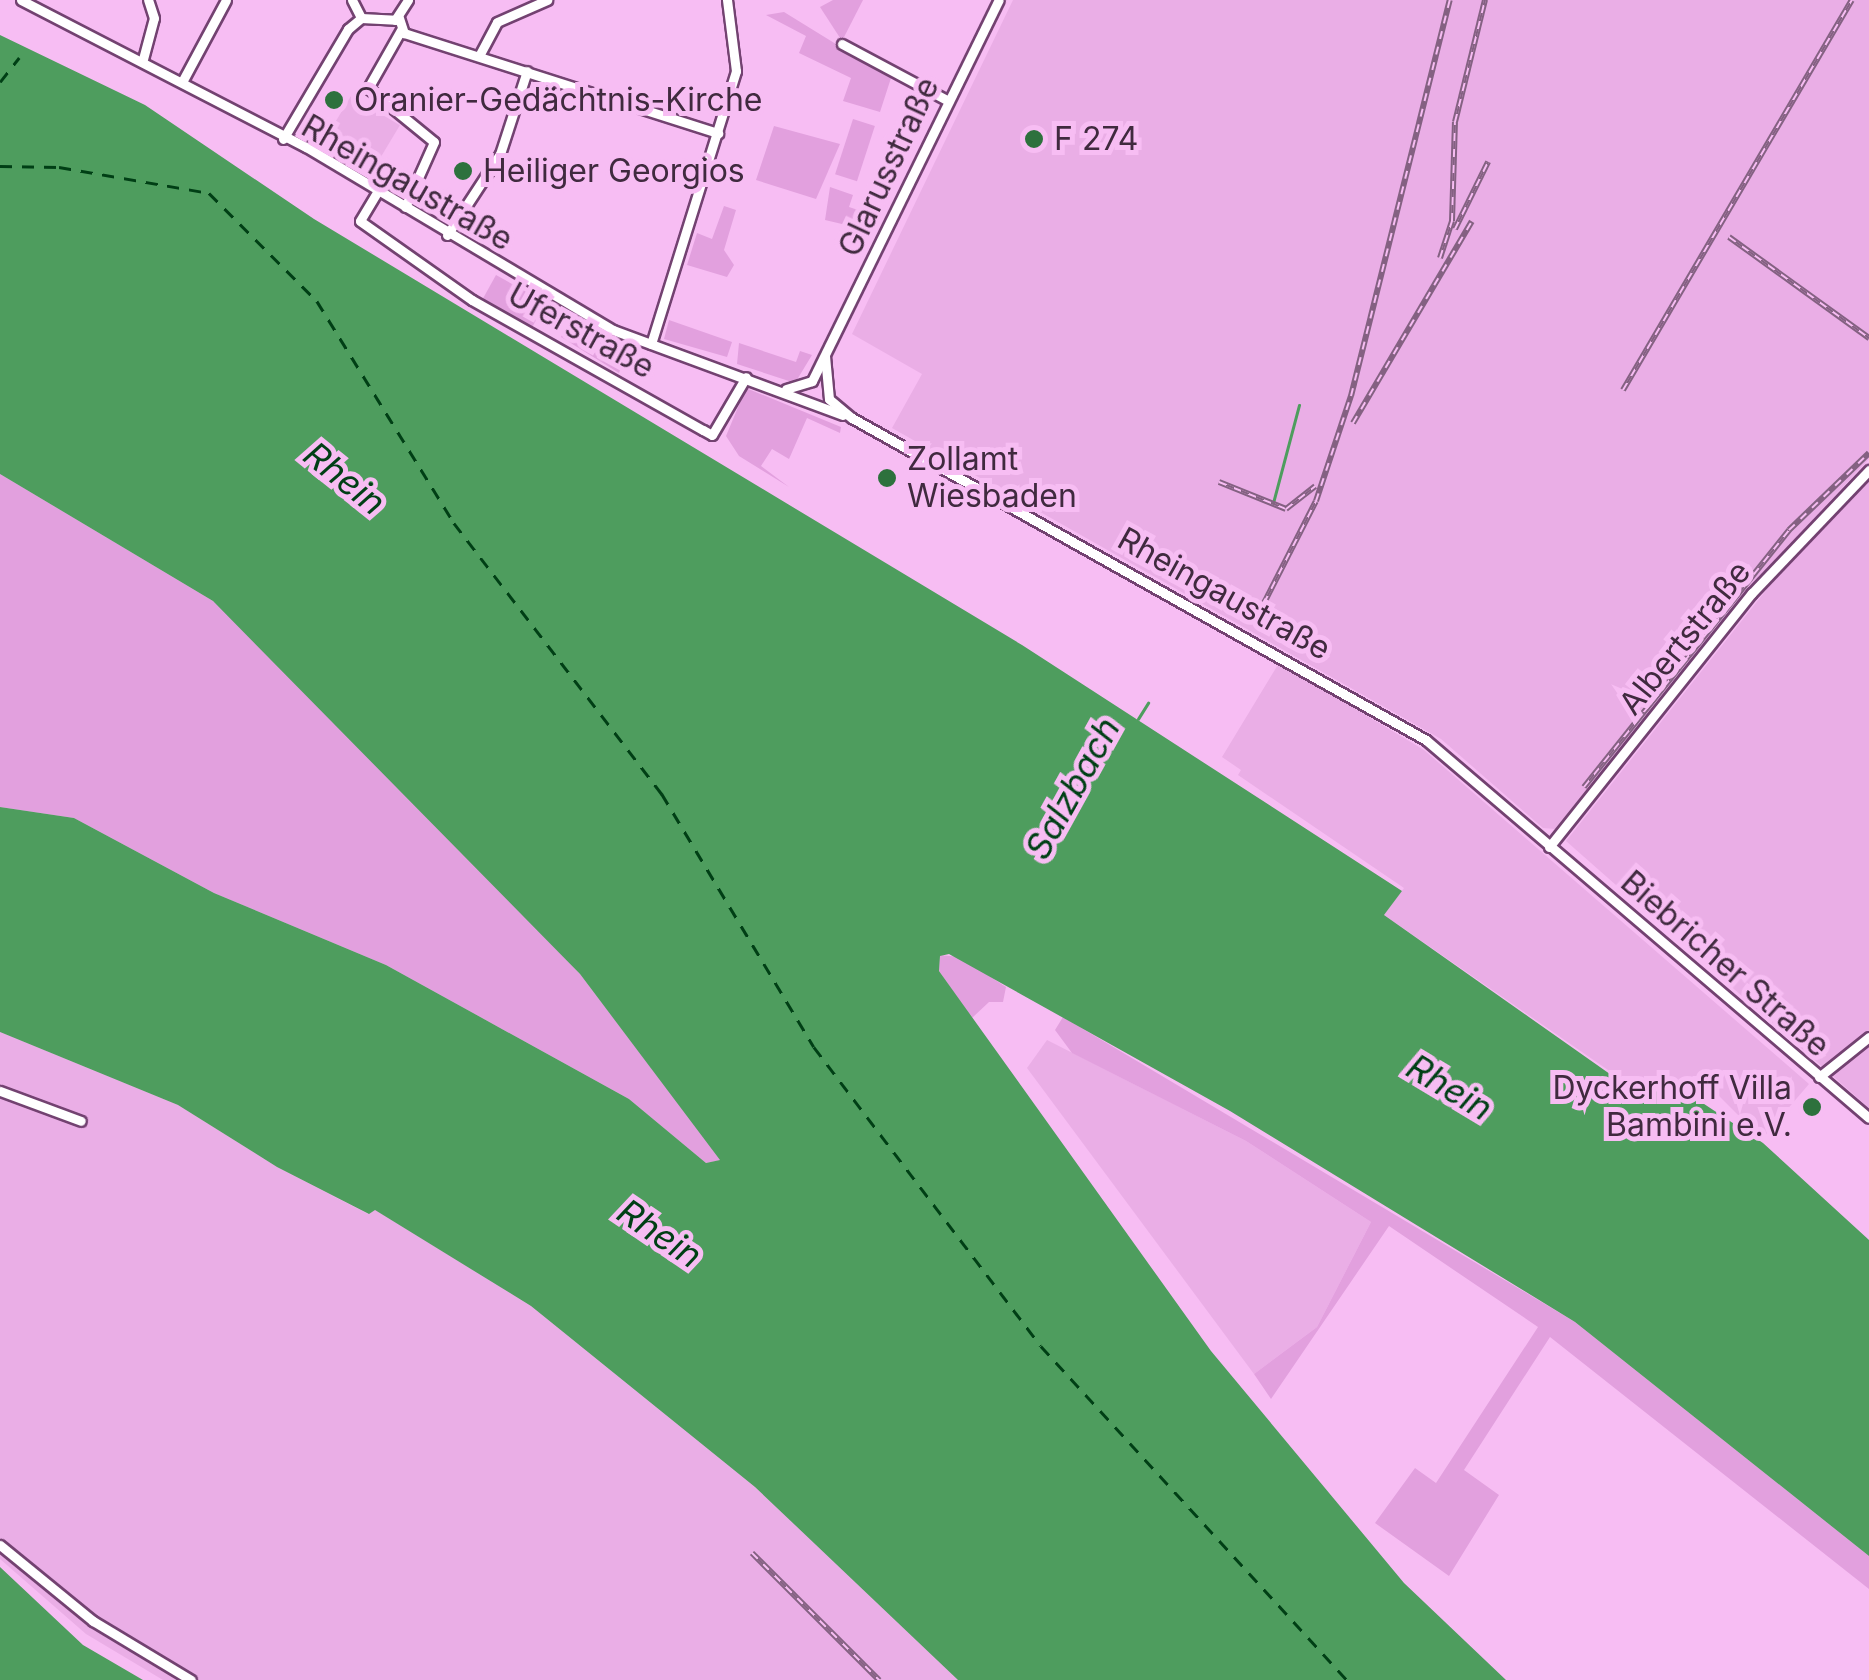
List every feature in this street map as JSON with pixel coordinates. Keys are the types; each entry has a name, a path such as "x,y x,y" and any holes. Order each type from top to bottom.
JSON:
{"street":[{"path":"143,59 153,26 148,0"},
{"path":"182,82 226,0"},
{"path":"397,19 408,0"},
{"path":"479,56 497,22 547,0"},
{"path":"651,344 738,64 726,0"},
{"name":"Glarusstraße","path":"818,382 825,356 999,0"},
{"name":"Rheingaustraße","path":"26,1 143,59 378,190 575,310 651,344 825,403 1394,721 1549,847"},
{"path":"283,139 357,10 397,19"},
{"path":"397,19 401,30 368,88 434,142 406,207"},
{"path":"401,30 718,133"},
{"path":"842,44 948,100"},
{"path":"448,235 500,154 527,71"},
{"name":"Uferstraße","path":"378,190 360,221 472,300 712,435 746,376"},
{"path":"803,395 818,382 825,403"},
{"name":"Albertstraße","path":"1549,847 1752,593 1869,470"},
{"name":"Biebricher Straße","path":"1549,847 1869,1118"},
{"path":"1819,1077 1869,1037"},
{"path":"0,1090 81,1122"},
{"path":"0,1545 93,1621 191,1680"}],"shaded area":[{"path":"833,0 863,0 842,41 820,7"},
{"path":"1013,0 1869,0 1869,459 1736,602 1555,829 1543,828 1441,739 892,428 922,374 852,334"},
{"path":"784,12 891,78 880,112 843,101 851,78 799,53 806,36 766,15"},
{"path":"351,96 400,125 371,174 322,145"},
{"path":"853,119 875,126 857,181 835,174"},
{"path":"774,126 840,144 816,199 756,180"},
{"path":"830,187 853,195 849,207 867,213 859,228 825,220"},
{"path":"724,206 736,210 724,250 734,265 727,277 687,265 697,233 712,239"},
{"path":"496,275 546,303 531,329 481,301"},
{"path":"573,317 604,333 597,358 614,364 619,348 627,351 619,373 561,337"},
{"path":"669,320 732,342 727,357 664,339"},
{"path":"739,343 796,362 800,351 812,355 795,383 737,364"},
{"path":"746,388 841,427 840,433 807,418 789,459 772,449 761,466 789,487 739,456 726,436"},
{"path":"0,474 213,601 315,697 580,974 721,1160 706,1163 629,1099 386,965 214,893 74,818 0,807"},
{"path":"1869,479 1869,1108 1566,841 1779,574"},
{"path":"1279,663 1424,750 1809,1084 1762,1139 1713,1090 1634,1088 1384,915 1404,888 1238,775 1241,770 1222,757"},
{"path":"940,955 960,957 1006,987 1003,1002 989,1002 972,1018 939,971"},
{"path":"1063,1017 1575,1322 1869,1556 1869,1589 1550,1337 1464,1470 1499,1495 1449,1576 1375,1523 1415,1468 1436,1483 1538,1327 1389,1226 1271,1399 1254,1374 1317,1327 1371,1222 1246,1141 1072,1053 1055,1030"},
{"path":"0,1032 178,1105 277,1167 368,1214 374,1209 531,1306 755,1487 958,1680 163,1680 86,1634 0,1559"},
{"path":"1047,1040 1246,1141 1371,1222 1317,1327 1254,1374 1027,1068"}],"water":[{"name":"Rhein","path":"0,35 145,105 314,219 1022,645 1402,891 1384,915 1634,1091 1686,1092 1763,1143 1869,1240 1869,1556 1575,1322 1230,1111 949,954 940,956 939,971 1211,1351 1404,1583 1506,1680 958,1680 755,1487 531,1306 375,1210 369,1214 277,1167 178,1105 0,1032 0,807 74,818 214,893 386,965 629,1099 706,1163 720,1160 580,974 213,601 0,474"},
{"path":"0,1567 83,1645 143,1680 0,1680"}],"waterway":[{"name":"Salzbach","path":"1273,503 1299,405"},
{"name":"Salzbach","path":"1138,719 1148,703"}],"ferry route":[{"path":"0,82 19,58"},
{"path":"0,166 59,167 209,193 317,301 454,523 662,794 814,1047 1041,1346 1347,1680"}],"railway":[{"path":"1264,603 1316,501 1351,396 1450,0"},
{"path":"1440,258 1452,221 1455,122 1485,0"},
{"path":"1623,390 1852,0"},
{"path":"1455,229 1488,162"},
{"path":"1353,423 1472,221"},
{"path":"1729,237 1869,338"},
{"path":"1584,787 1789,530 1869,453"},
{"path":"1219,482 1286,509 1315,486"},
{"path":"752,1553 879,1680"}],"place":[{"name":"Oranier-Gedächtnis-Kirche","path":"334,100"},
{"name":"F 274","path":"1034,139"},
{"name":"Heiliger Georgios","path":"463,171"},
{"name":"Zollamt Wiesbaden","path":"887,478"},
{"name":"Dyckerhoff Villa Bambini e.V.","path":"1812,1107"}]}
